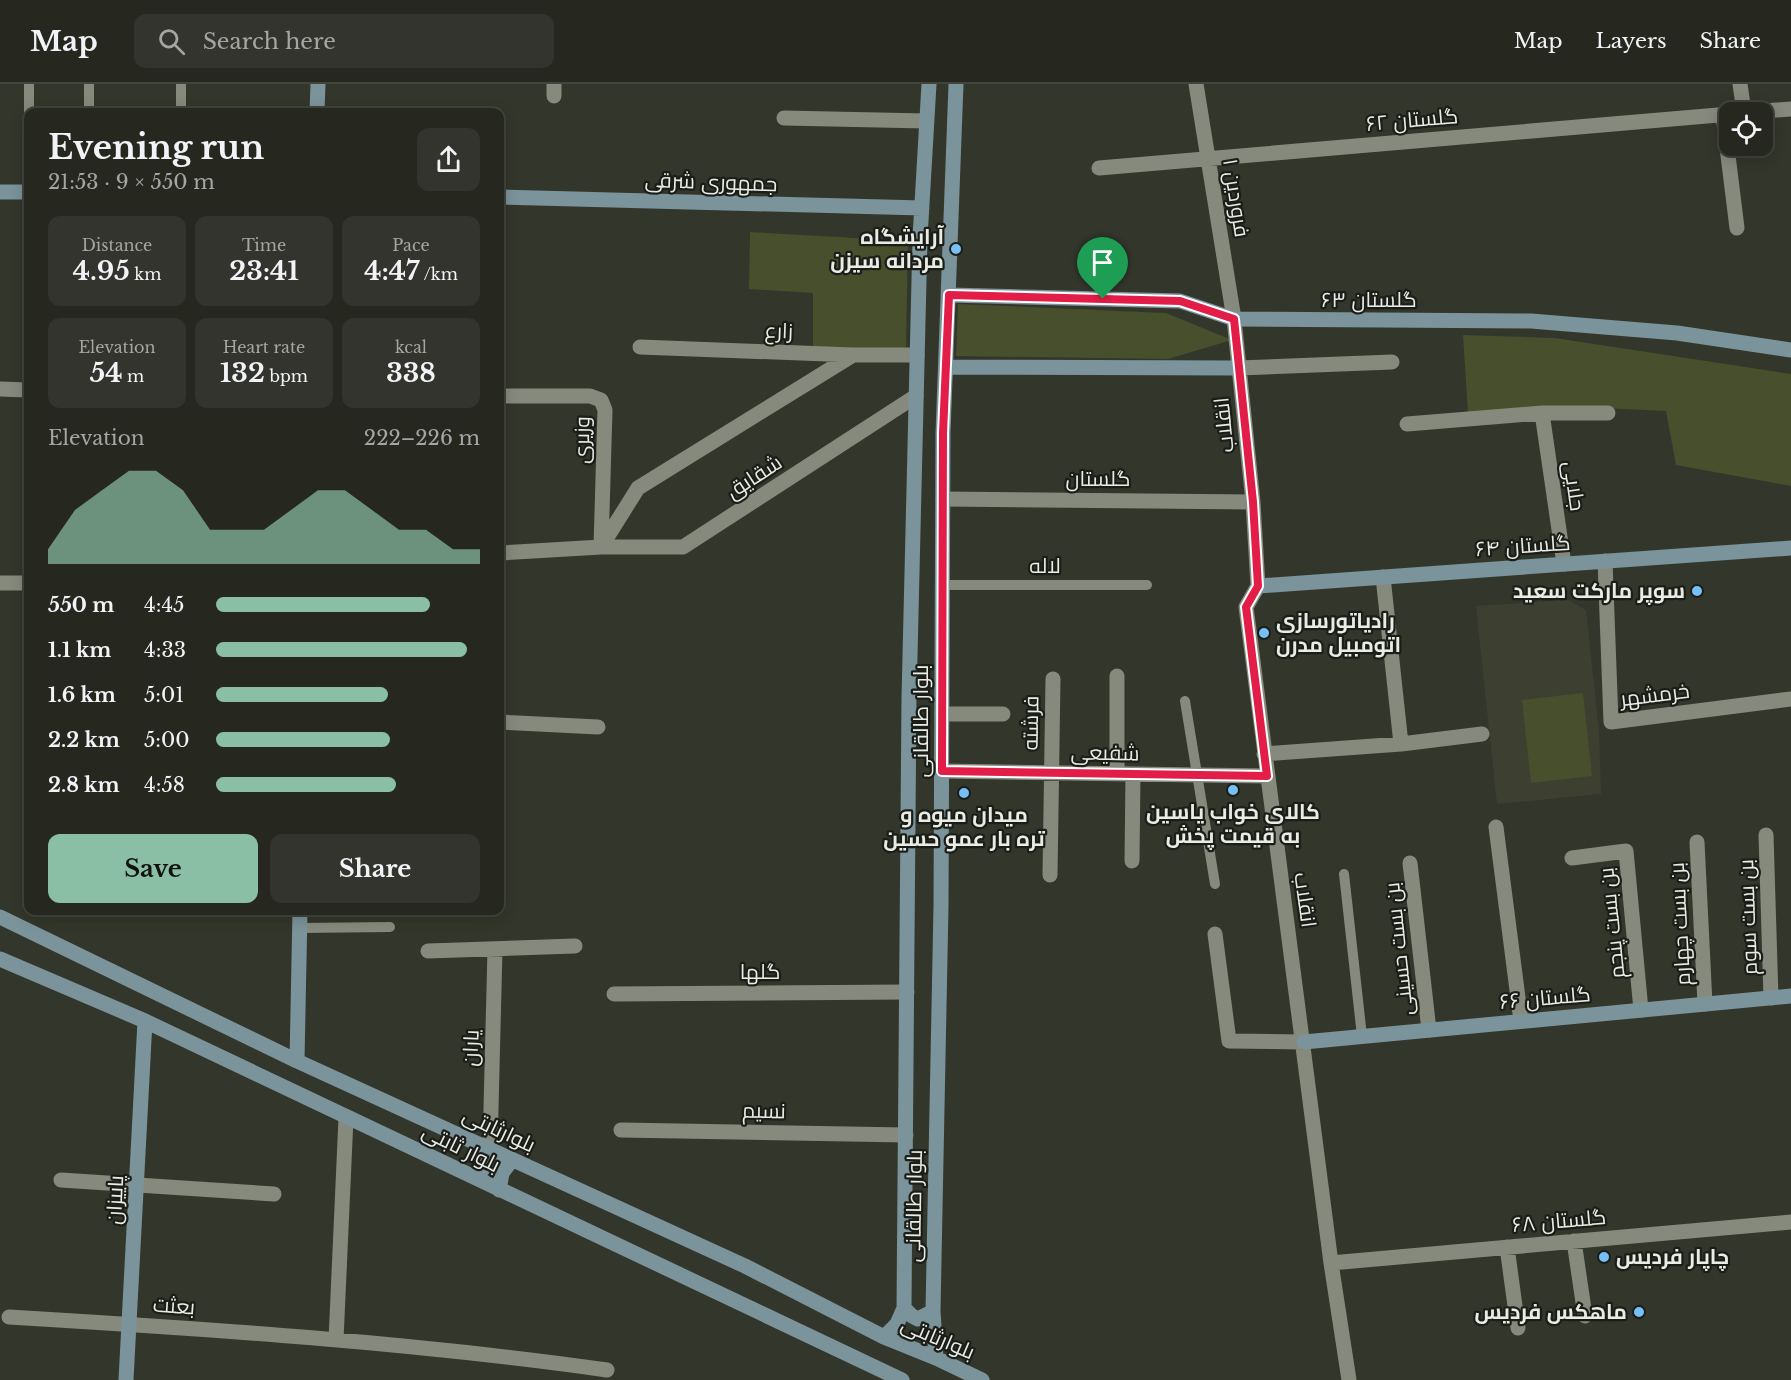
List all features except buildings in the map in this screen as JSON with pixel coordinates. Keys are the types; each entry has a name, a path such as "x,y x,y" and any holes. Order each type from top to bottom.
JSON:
{"main road":[{"path":"317,108 318,84"},
{"name":"بلوار طالقانی","path":"904,1308 909,698 917,355 929,84"},
{"name":"بلوار طالقانی","path":"936,1358 933,1311 942,771 943,499 956,84"},
{"path":"0,192 24,192"},
{"name":"جمهوری شرقی","path":"504,197 922,208"},
{"name":"گلستان ۶۳","path":"949,295 1180,301 1234,319 1530,321 1677,333 1791,350"},
{"path":"946,367 1239,368"},
{"name":"گلستان ۶۴","path":"1258,586 1791,548"},
{"path":"297,1061 300,915"},
{"name":"بلوارثابتی","path":"0,917 297,1061 745,1266 884,1337 982,1380"},
{"name":"بلوار ثابتی","path":"0,959 145,1021 902,1380"},
{"name":"گلستان ۶۶","path":"1304,1041 1791,996"},
{"name":"پاییزان","path":"126,1380 145,1021"},
{"path":"473,1176 487,1166 490,1149"},
{"path":"499,1190 501,1173 512,1160"},
{"path":"884,1337 897,1324 904,1308 918,1319 933,1311"}],"street":[{"name":"فروردین ۱","path":"1196,84 1234,319"},
{"path":"1740,84 1743,102"},
{"path":"1773,110 1791,109"},
{"name":"گلستان ۶۲","path":"1099,168 1719,116"},
{"path":"784,118 926,121"},
{"path":"1730,156 1737,228"},
{"name":"انقلاب","path":"1234,319 1253,502 1258,586 1246,607 1331,1263 1349,1380"},
{"name":"زارع","path":"639,346 853,355 917,355"},
{"path":"601,547 638,488 853,355"},
{"path":"1239,368 1392,362"},
{"path":"0,389 24,390"},
{"name":"وزیری","path":"504,396 590,396 601,400 605,410 601,547"},
{"name":"شقایق","path":"504,553 601,547 683,547 916,396"},
{"path":"1407,424 1542,413 1608,413"},
{"name":"جلایی","path":"1542,413 1564,564"},
{"name":"گلستان","path":"943,499 1253,502"},
{"name":"خرمشهر","path":"1605,561 1611,722 1791,699"},
{"path":"1383,577 1401,744"},
{"path":"0,583 24,582"},
{"path":"1117,676 1117,774"},
{"name":"فرشته","path":"1050,875 1053,679"},
{"path":"942,714 1003,714"},
{"path":"504,722 598,727"},
{"path":"1264,754 1401,744 1482,734"},
{"name":"شفیعی","path":"942,771 1267,776"},
{"path":"1132,861 1133,774"},
{"path":"1496,827 1521,1021"},
{"name":"بن بست سوم","path":"1766,835 1772,998"},
{"name":"بن بست چهارم","path":"1697,842 1705,1004"},
{"name":"بن بست پنجم","path":"1572,858 1626,851 1641,1010"},
{"name":"بن بست حسینی","path":"1410,863 1429,1030"},
{"path":"1215,934 1229,1041 1304,1041"},
{"path":"428,951 575,946"},
{"name":"یاران","path":"490,1149 495,949"},
{"name":"گلها","path":"614,994 907,992"},
{"path":"336,1340 346,1118"},
{"name":"نسیم","path":"621,1130 906,1135"},
{"path":"61,1180 274,1194"},
{"name":"گلستان ۶۸","path":"1331,1263 1791,1222"},
{"path":"1574,1241 1585,1316"},
{"path":"1507,1247 1518,1328"},
{"name":"بعثت","path":"9,1317 336,1340 526,1359 607,1370"}],"lane":[{"path":"29,84 29,108"},
{"path":"89,84 89,108"},
{"path":"181,84 181,108"},
{"name":"لاله","path":"942,585 1147,585"},
{"path":"1185,701 1215,884"},
{"path":"1344,874 1362,1036"},
{"path":"300,928 390,927"}],"shaded area":[{"path":"1568,600 1586,610 1599,732 1601,794 1497,804 1476,606"}],"green space":[{"path":"750,232 908,241 906,350 813,347 813,293 749,289"},
{"path":"958,304 1166,313 1232,340 1168,359 956,356"},
{"path":"1463,335 1555,338 1791,374 1791,486 1676,465 1666,411 1559,406 1468,413"},
{"path":"1583,693 1592,776 1531,783 1522,700"}],"place":[{"name":"آرایشگاه مردانه سیزن","path":"956,249"},
{"name":"سوپر مارکت سعید","path":"1697,591"},
{"name":"رادیاتورسازی اتومبیل مدرن","path":"1264,633"},
{"name":"کالای خواب یاسین به قیمت پخش","path":"1233,790"},
{"name":"میدان میوه و تره بار عمو حسین","path":"964,793"},
{"name":"چاپار فردیس","path":"1604,1257"},
{"name":"ماهکس فردیس","path":"1639,1312"}],"route":[{"path":"949,295 1103,299 1180,301 1234,319 1253,502 1258,586 1246,607 1267,776 942,771 943,433 949,295"}]}
